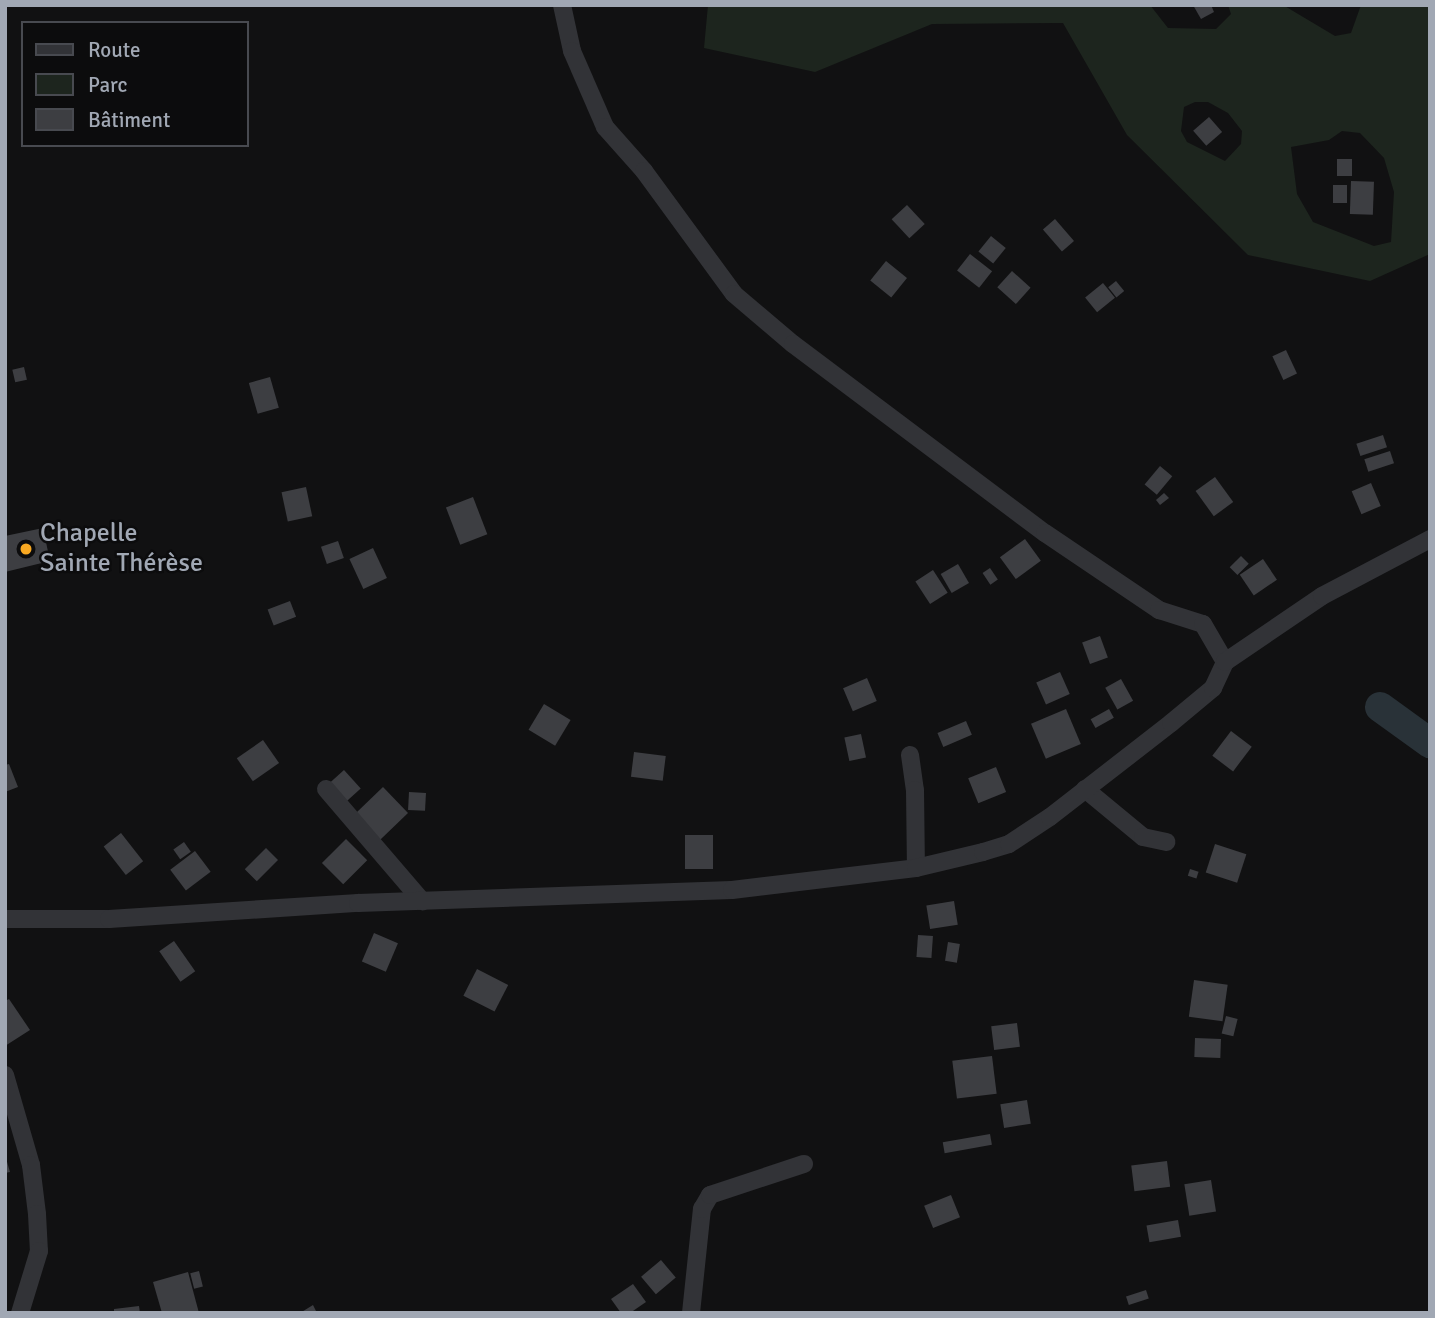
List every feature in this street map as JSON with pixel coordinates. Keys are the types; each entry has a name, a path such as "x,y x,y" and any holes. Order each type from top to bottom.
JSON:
{"street":[{"path":"562,5 572,51 605,127 644,171 734,293 793,344 1045,533 1159,610 1203,624 1225,662"},
{"path":"5,919 109,919 422,901 732,890 916,868 1009,844 1085,789 1213,688 1225,662 1333,590 1430,539"},
{"path":"910,754 915,790 916,868"},
{"path":"326,789 422,901"},
{"path":"1085,789 1143,837 1167,842"},
{"path":"5,1075 31,1165 37,1214 39,1251 20,1313"},
{"path":"691,1313 702,1209 710,1195 804,1164"}],"green space":[{"path":"708,5 1150,5 1168,28 1216,29 1231,14 1228,5 1283,5 1335,36 1351,33 1361,5 1430,5 1430,254 1370,281 1248,255 1127,135 1063,23 932,24 815,72 704,48","holes":["1195,102 1208,102 1228,113 1242,131 1241,144 1225,161 1187,142 1181,131 1184,107","1342,131 1360,133 1384,158 1394,192 1391,242 1374,246 1313,222 1297,194 1291,147 1329,140"]}],"building":[{"path":"1193,5 1211,5 1214,12 1201,19"},
{"path":"1209,117 1222,132 1206,146 1193,131"},
{"path":"1337,159 1352,159 1352,176 1337,176"},
{"path":"1351,181 1374,182 1373,215 1350,214"},
{"path":"1333,185 1347,185 1347,203 1333,203"},
{"path":"907,205 925,224 909,238 892,219"},
{"path":"1055,219 1074,241 1062,251 1043,229"},
{"path":"991,236 1006,248 993,264 978,252"},
{"path":"970,254 992,271 979,288 957,271"},
{"path":"886,261 907,278 891,297 870,280"},
{"path":"1012,271 1031,288 1016,304 997,287"},
{"path":"1116,281 1124,291 1116,297 1108,287"},
{"path":"1103,283 1115,298 1097,312 1085,297"},
{"path":"1286,350 1297,374 1283,380 1272,356"},
{"path":"24,367 27,380 15,382 12,370"},
{"path":"270,377 279,408 258,414 249,383"},
{"path":"1383,435 1387,447 1360,456 1356,444"},
{"path":"1390,451 1394,463 1368,472 1364,459"},
{"path":"1160,466 1172,476 1157,495 1145,484"},
{"path":"1215,477 1233,502 1214,516 1196,491"},
{"path":"1371,483 1381,506 1361,514 1352,491"},
{"path":"306,487 312,516 288,522 282,492"},
{"path":"1164,493 1169,498 1160,505 1156,500"},
{"path":"473,497 487,534 460,545 446,507"},
{"name":"Chapelle Sainte Thérèse","path":"43,528 50,561 5,572 5,536"},
{"path":"1025,539 1041,561 1016,579 1000,557"},
{"path":"338,541 344,558 327,564 321,547"},
{"path":"373,548 387,578 363,589 349,559"},
{"path":"1241,556 1249,564 1237,575 1230,567"},
{"path":"1263,559 1277,580 1254,595 1240,575"},
{"path":"958,564 969,583 952,593 941,574"},
{"path":"990,568 998,580 990,585 983,573"},
{"path":"933,570 948,593 930,604 915,581"},
{"path":"290,601 296,617 274,625 268,610"},
{"path":"1100,636 1108,658 1090,664 1082,642"},
{"path":"1060,672 1070,694 1046,705 1036,683"},
{"path":"867,678 877,701 853,711 843,688"},
{"path":"1121,679 1133,701 1117,710 1105,688"},
{"path":"544,704 571,720 555,746 529,730"},
{"path":"1066,709 1081,744 1046,759 1031,724"},
{"path":"1109,709 1114,718 1095,728 1091,719"},
{"path":"966,721 972,735 943,747 937,733"},
{"path":"1231,731 1252,747 1233,771 1212,756"},
{"path":"861,734 866,757 849,761 844,738"},
{"path":"263,740 279,763 253,781 237,758"},
{"path":"634,752 666,756 663,781 631,777"},
{"path":"9,764 18,787 5,792 5,765"},
{"path":"996,767 1006,792 978,803 968,778"},
{"path":"344,770 361,789 344,803 328,785"},
{"path":"383,787 408,813 380,840 355,814"},
{"path":"409,792 426,793 425,811 408,810"},
{"path":"121,833 143,861 126,875 104,847"},
{"path":"685,835 713,835 713,869 685,869"},
{"path":"346,839 367,860 343,884 322,863"},
{"path":"184,842 191,852 180,859 173,849"},
{"path":"1215,844 1246,854 1237,883 1206,873"},
{"path":"266,848 278,860 257,881 245,869"},
{"path":"195,851 211,872 186,890 170,870"},
{"path":"1190,869 1199,872 1196,878 1188,876"},
{"path":"954,901 958,925 930,929 926,905"},
{"path":"374,933 398,943 386,972 362,962"},
{"path":"918,935 933,936 931,958 916,957"},
{"path":"174,941 195,971 180,982 159,951"},
{"path":"948,942 960,944 957,963 945,961"},
{"path":"477,969 508,985 495,1012 463,996"},
{"path":"1194,980 1228,985 1223,1021 1189,1017"},
{"path":"9,999 30,1030 5,1046 5,1001"},
{"path":"1226,1016 1238,1019 1233,1036 1222,1033"},
{"path":"1017,1023 1020,1047 994,1050 991,1026"},
{"path":"1195,1038 1221,1039 1220,1058 1194,1057"},
{"path":"992,1056 997,1094 957,1099 952,1061"},
{"path":"1027,1100 1031,1124 1004,1128 1000,1104"},
{"path":"990,1134 992,1145 945,1153 943,1142"},
{"path":"5,1155 10,1172 5,1173"},
{"path":"1167,1161 1170,1187 1134,1191 1131,1165"},
{"path":"1211,1180 1216,1212 1189,1216 1184,1184"},
{"path":"951,1195 960,1217 933,1228 924,1206"},
{"path":"1178,1220 1181,1237 1149,1242 1146,1226"},
{"path":"661,1260 676,1278 656,1294 641,1277"},
{"path":"199,1271 203,1287 194,1289 190,1273"},
{"path":"188,1272 199,1313 162,1313 153,1282"},
{"path":"633,1284 646,1302 630,1313 621,1313 611,1299"},
{"path":"1146,1290 1149,1299 1129,1305 1126,1296"},
{"path":"313,1305 317,1313 300,1313"},
{"path":"139,1306 140,1313 114,1313 114,1309"}],"waterway":[{"path":"1380,707 1430,743"}],"place":[{"name":"Chapelle Sainte Thérèse","path":"26,549"}]}
